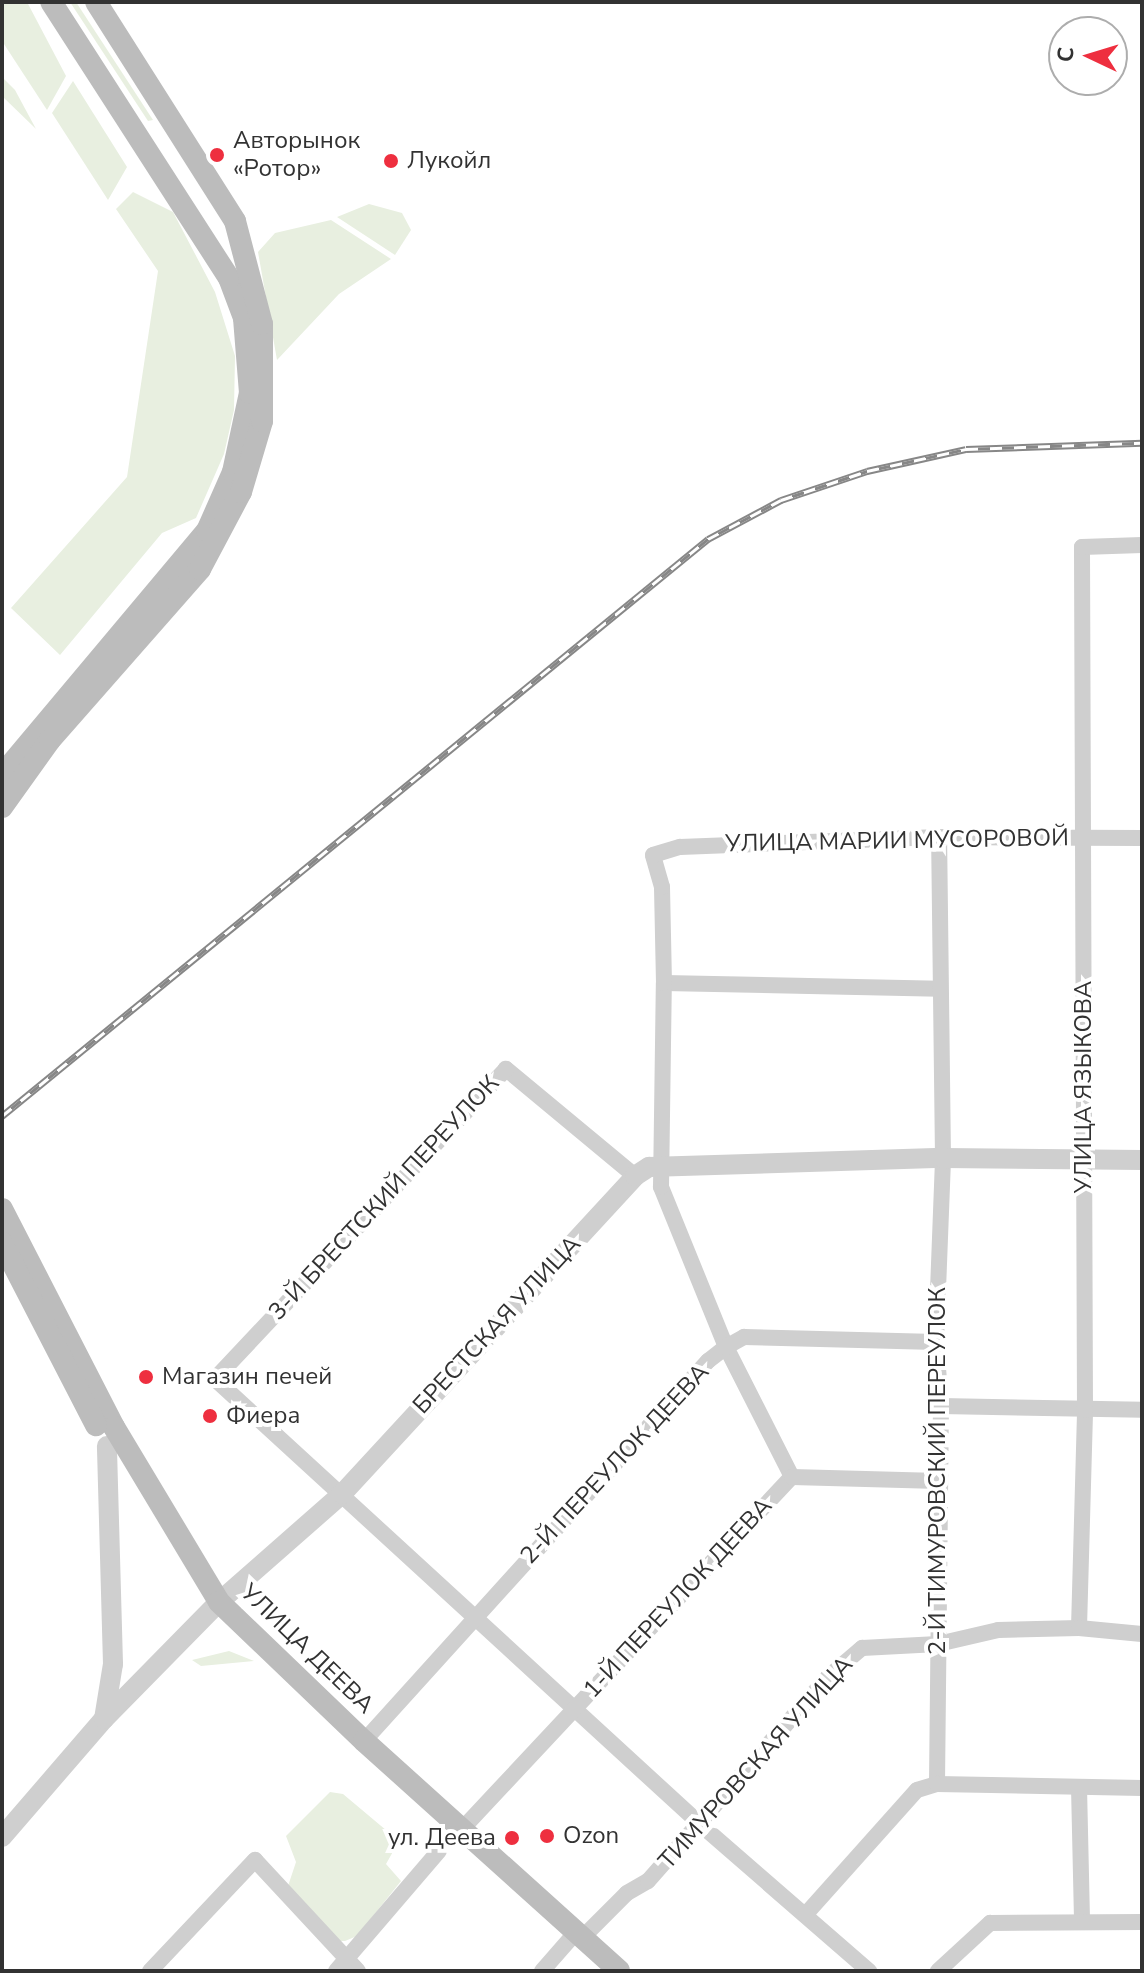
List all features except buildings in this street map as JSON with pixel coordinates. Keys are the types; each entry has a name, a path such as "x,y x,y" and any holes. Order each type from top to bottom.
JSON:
{"main road":[{"path":"2,775 207,531 241,444 250,355 229,278 51,2"},
{"path":"2,807 50,740 200,569 241,492 262,421 266,386 262,324 241,240 226,202 96,2"},
{"path":"134,128 150,134 161,130 164,107"},
{"name":"УЛИЦА ДЕЕВА","path":"2,1209 114,1427 219,1602 364,1741 464,1827 619,1971"},
{"path":"2,1243 107,1446 183,1569 219,1602"}],"street":[{"name":"УЛИЦА ЯЗЫКОВА","path":"1079,1628 1085,1410 1082,547 1142,545"},
{"name":"УЛИЦА МАРИИ МУСОРОВОЙ","path":"664,983 662,887 653,855 680,847 939,837 1142,838"},
{"name":"2-Й ТИМУРОВСКИЙ ПЕРЕУЛОК","path":"937,1784 941,1406 936,1342 943,1158 939,837"},
{"path":"792,1477 726,1347 661,1187 658,1165 664,983 939,989"},
{"name":"3-Й БРЕСТСКИЙ ПЕРЕУЛОК","path":"342,1494 215,1379 434,1140 506,1069 635,1176"},
{"name":"БРЕСТСКАЯ УЛИЦА","path":"2,1837 104,1719 219,1602 342,1494 635,1176 658,1165 943,1158 1142,1160"},
{"name":"2-Й ПЕРЕУЛОК ДЕЕВА","path":"364,1741 726,1347 744,1337 936,1342"},
{"path":"941,1406 1142,1410"},
{"path":"104,1719 113,1664 107,1446"},
{"name":"1-Й ПЕРЕУЛОК ДЕЕВА","path":"464,1827 792,1477 939,1481"},
{"path":"342,1494 701,1825 869,1971"},
{"name":"ТИМУРОВСКАЯ УЛИЦА","path":"542,1971 701,1825 828,1677 862,1648 938,1644 998,1630 1079,1628 1142,1634"},
{"path":"806,1914 917,1790 937,1784 1142,1788"},
{"path":"1079,1787 1082,1921"},
{"path":"150,1971 255,1860 347,1967 439,1851"},
{"path":"938,1971 990,1923 1142,1922"}],"green space":[{"path":"2,2 27,2 66,76 47,110 2,41"},
{"path":"70,2 76,2 153,120 148,121"},
{"path":"2,77 15,90 36,129 2,96"},
{"path":"73,81 127,167 108,200 52,113"},
{"path":"133,192 173,212 215,292 235,356 234,410 224,454 196,518 162,533 60,655 11,608 127,477 158,271 116,209"},
{"path":"369,204 402,213 411,230 395,255 337,217"},
{"path":"331,220 391,259 339,294 277,360 258,252 275,233"},
{"path":"229,1651 254,1661 201,1666 192,1660"},
{"path":"330,1792 343,1794 399,1841 386,1864 401,1881 357,1936 345,1941 332,1941 288,1886 296,1862 286,1836"}],"railway":[{"path":"2,1116 708,539 781,500 867,471 966,449 1142,443"}],"place":[{"name":"Авторынок «Ротор»","path":"217,155"},
{"name":"Лукойл","path":"391,161"},
{"name":"Магазин печей","path":"146,1377"},
{"name":"Фиера","path":"210,1416"},
{"name":"Ozon","path":"547,1836"},
{"name":"ул. Деева","path":"512,1838"}]}
